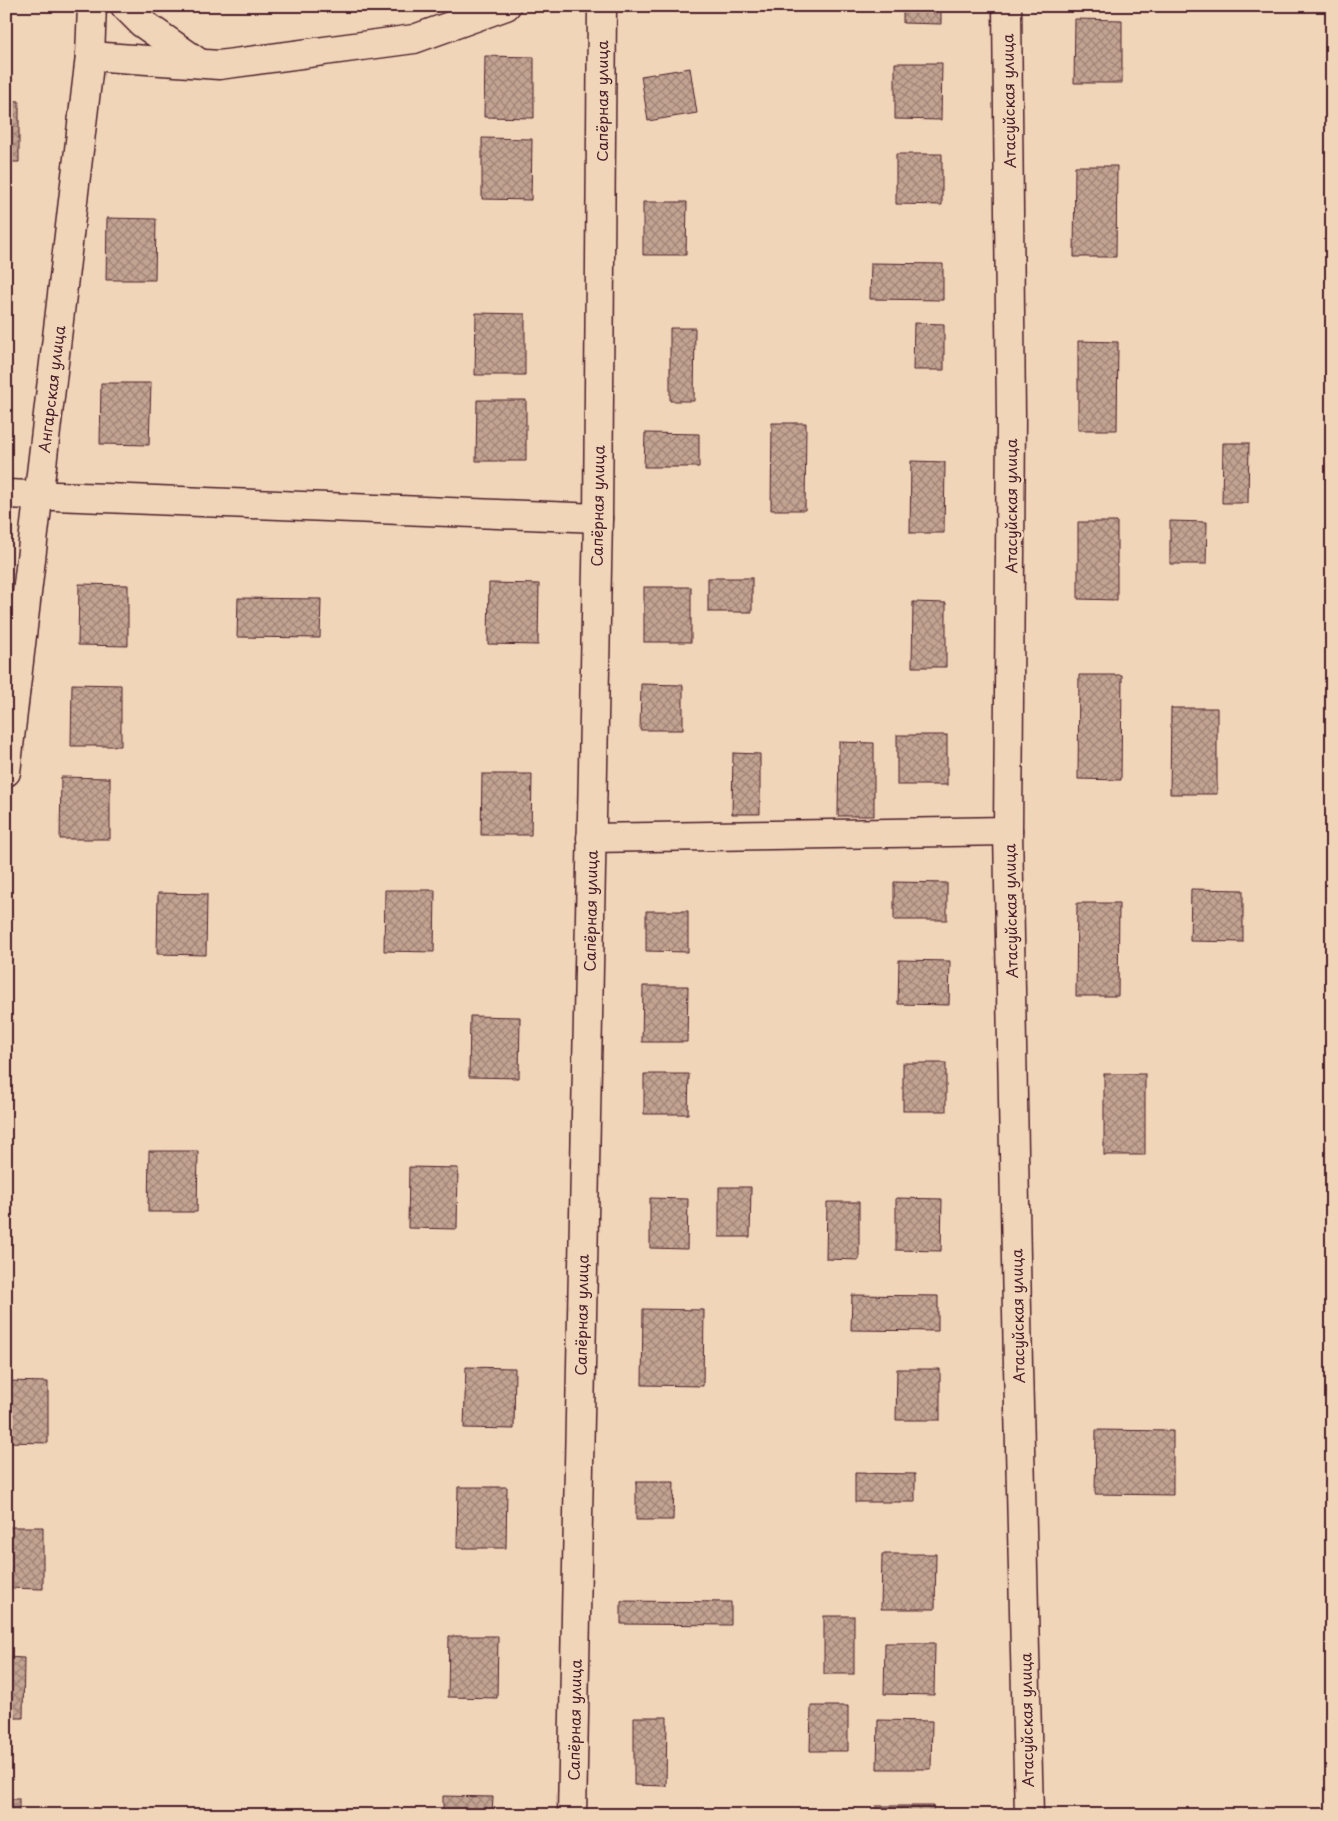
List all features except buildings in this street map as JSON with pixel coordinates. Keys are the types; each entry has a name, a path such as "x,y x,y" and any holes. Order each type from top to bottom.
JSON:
{"street":[{"name":"Ангарская улица","path":"6,772 90,56 92,6"},
{"path":"125,6 142,23 200,64"},
{"path":"90,56 219,65 414,39 506,6"},
{"name":"Сапёрная улица","path":"572,1815 598,518 602,6"},
{"name":"Атасуйская улица","path":"1007,6 1011,418 1008,831 1029,1815"},
{"path":"6,494 598,518"},
{"path":"591,838 1008,831"}]}
